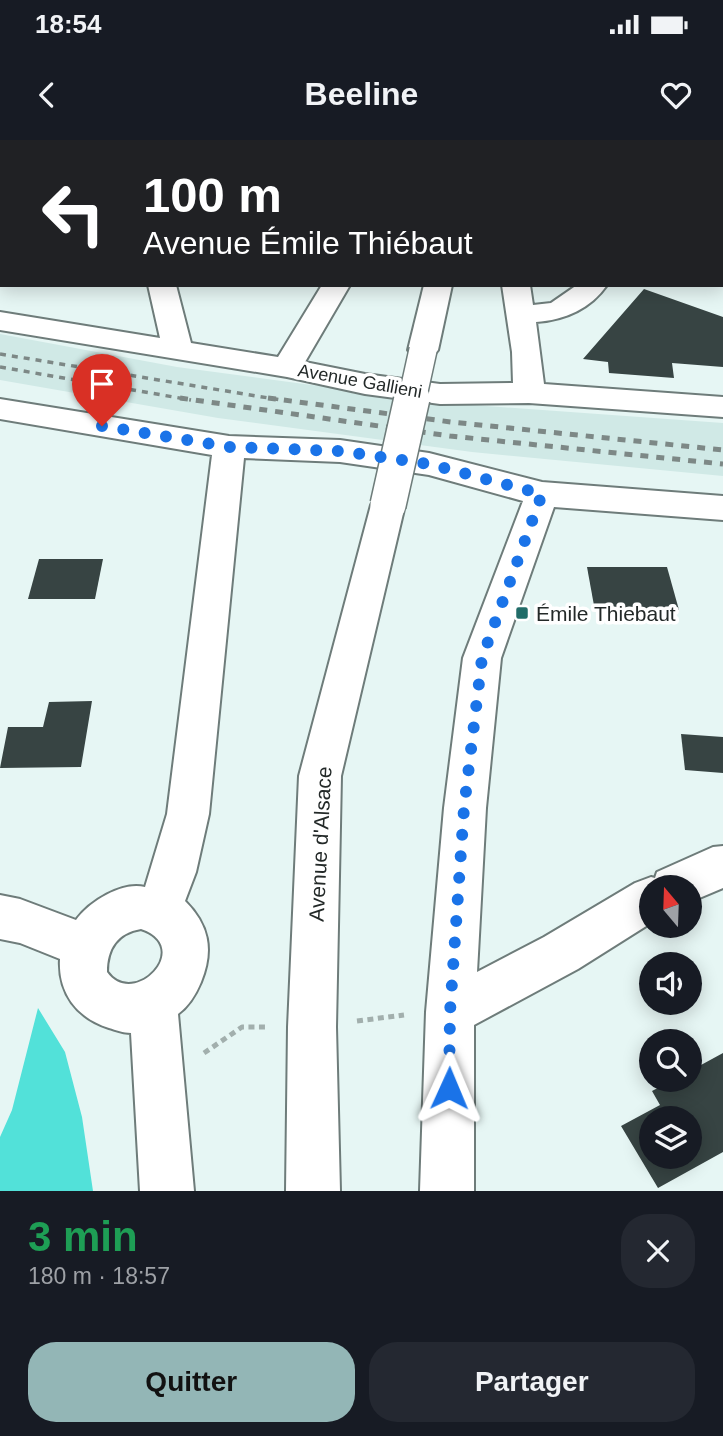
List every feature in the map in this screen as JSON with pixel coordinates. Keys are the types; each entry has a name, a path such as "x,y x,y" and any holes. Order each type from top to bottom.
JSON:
{"street":[{"path":"162,287 178,351"},
{"path":"287,368 311,323 335,287"},
{"name":"Avenue d'Alsace","path":"313,1191 312,1027 320,776 388,505 438,287"},
{"path":"516,287 522,314 529,393"},
{"path":"522,314 553,314 578,300 591,287"},
{"name":"Avenue Gallieni","path":"0,321 287,368 365,384 440,394 529,393 723,407"},
{"path":"0,410 229,447 340,451 391,458 429,464 542,494 723,508"},
{"path":"158,909 174,872 188,814 229,447"},
{"path":"446,1191 450,1012 464,808 482,658 542,494"},
{"path":"698,875 713,868 723,867"},
{"path":"450,1012 561,953 639,905"},
{"path":"141,907 158,909 172,917 182,929 187,944 187,961 180,978 168,993 153,1003 136,1008 119,1008 104,1002 92,992 85,979 82,963 94,932 108,919 124,910 141,907"},
{"path":"0,917 20,921 86,947"},
{"path":"153,1003 167,1191"}],"shaded area":[{"path":"0,334 177,367 445,403 723,423 723,476 472,452 218,418 0,380"},
{"path":"38,1008 65,1052 82,1117 93,1191 0,1191 0,1137 12,1110"}],"building":[{"path":"644,289 723,317 723,367 672,363 674,378 609,373 608,362 583,359"},
{"path":"39,559 103,559 95,599 28,599"},
{"path":"587,567 667,567 679,610 595,611"},
{"path":"92,701 81,767 0,768 8,727 43,727 49,702"},
{"path":"681,734 723,737 723,773 685,770"},
{"path":"723,1053 723,1152 702,1164 702,1106 658,1106 653,1092 702,1092 702,1064"},
{"path":"639,1116 639,1156 621,1126"},
{"path":"647,1169 692,1169 658,1188"}],"railway":[{"path":"0,354 272,399"},
{"path":"0,367 191,400"},
{"path":"180,398 450,436 723,464"},
{"path":"272,399 451,422 723,450"},
{"path":"272,399 281,400"}],"place":[{"name":"Émile Thiebaut","path":"522,613"}],"route":[{"path":"102,426 229,447 340,451 429,464 542,494 482,658 464,808 450,1012 449,1088"}]}
